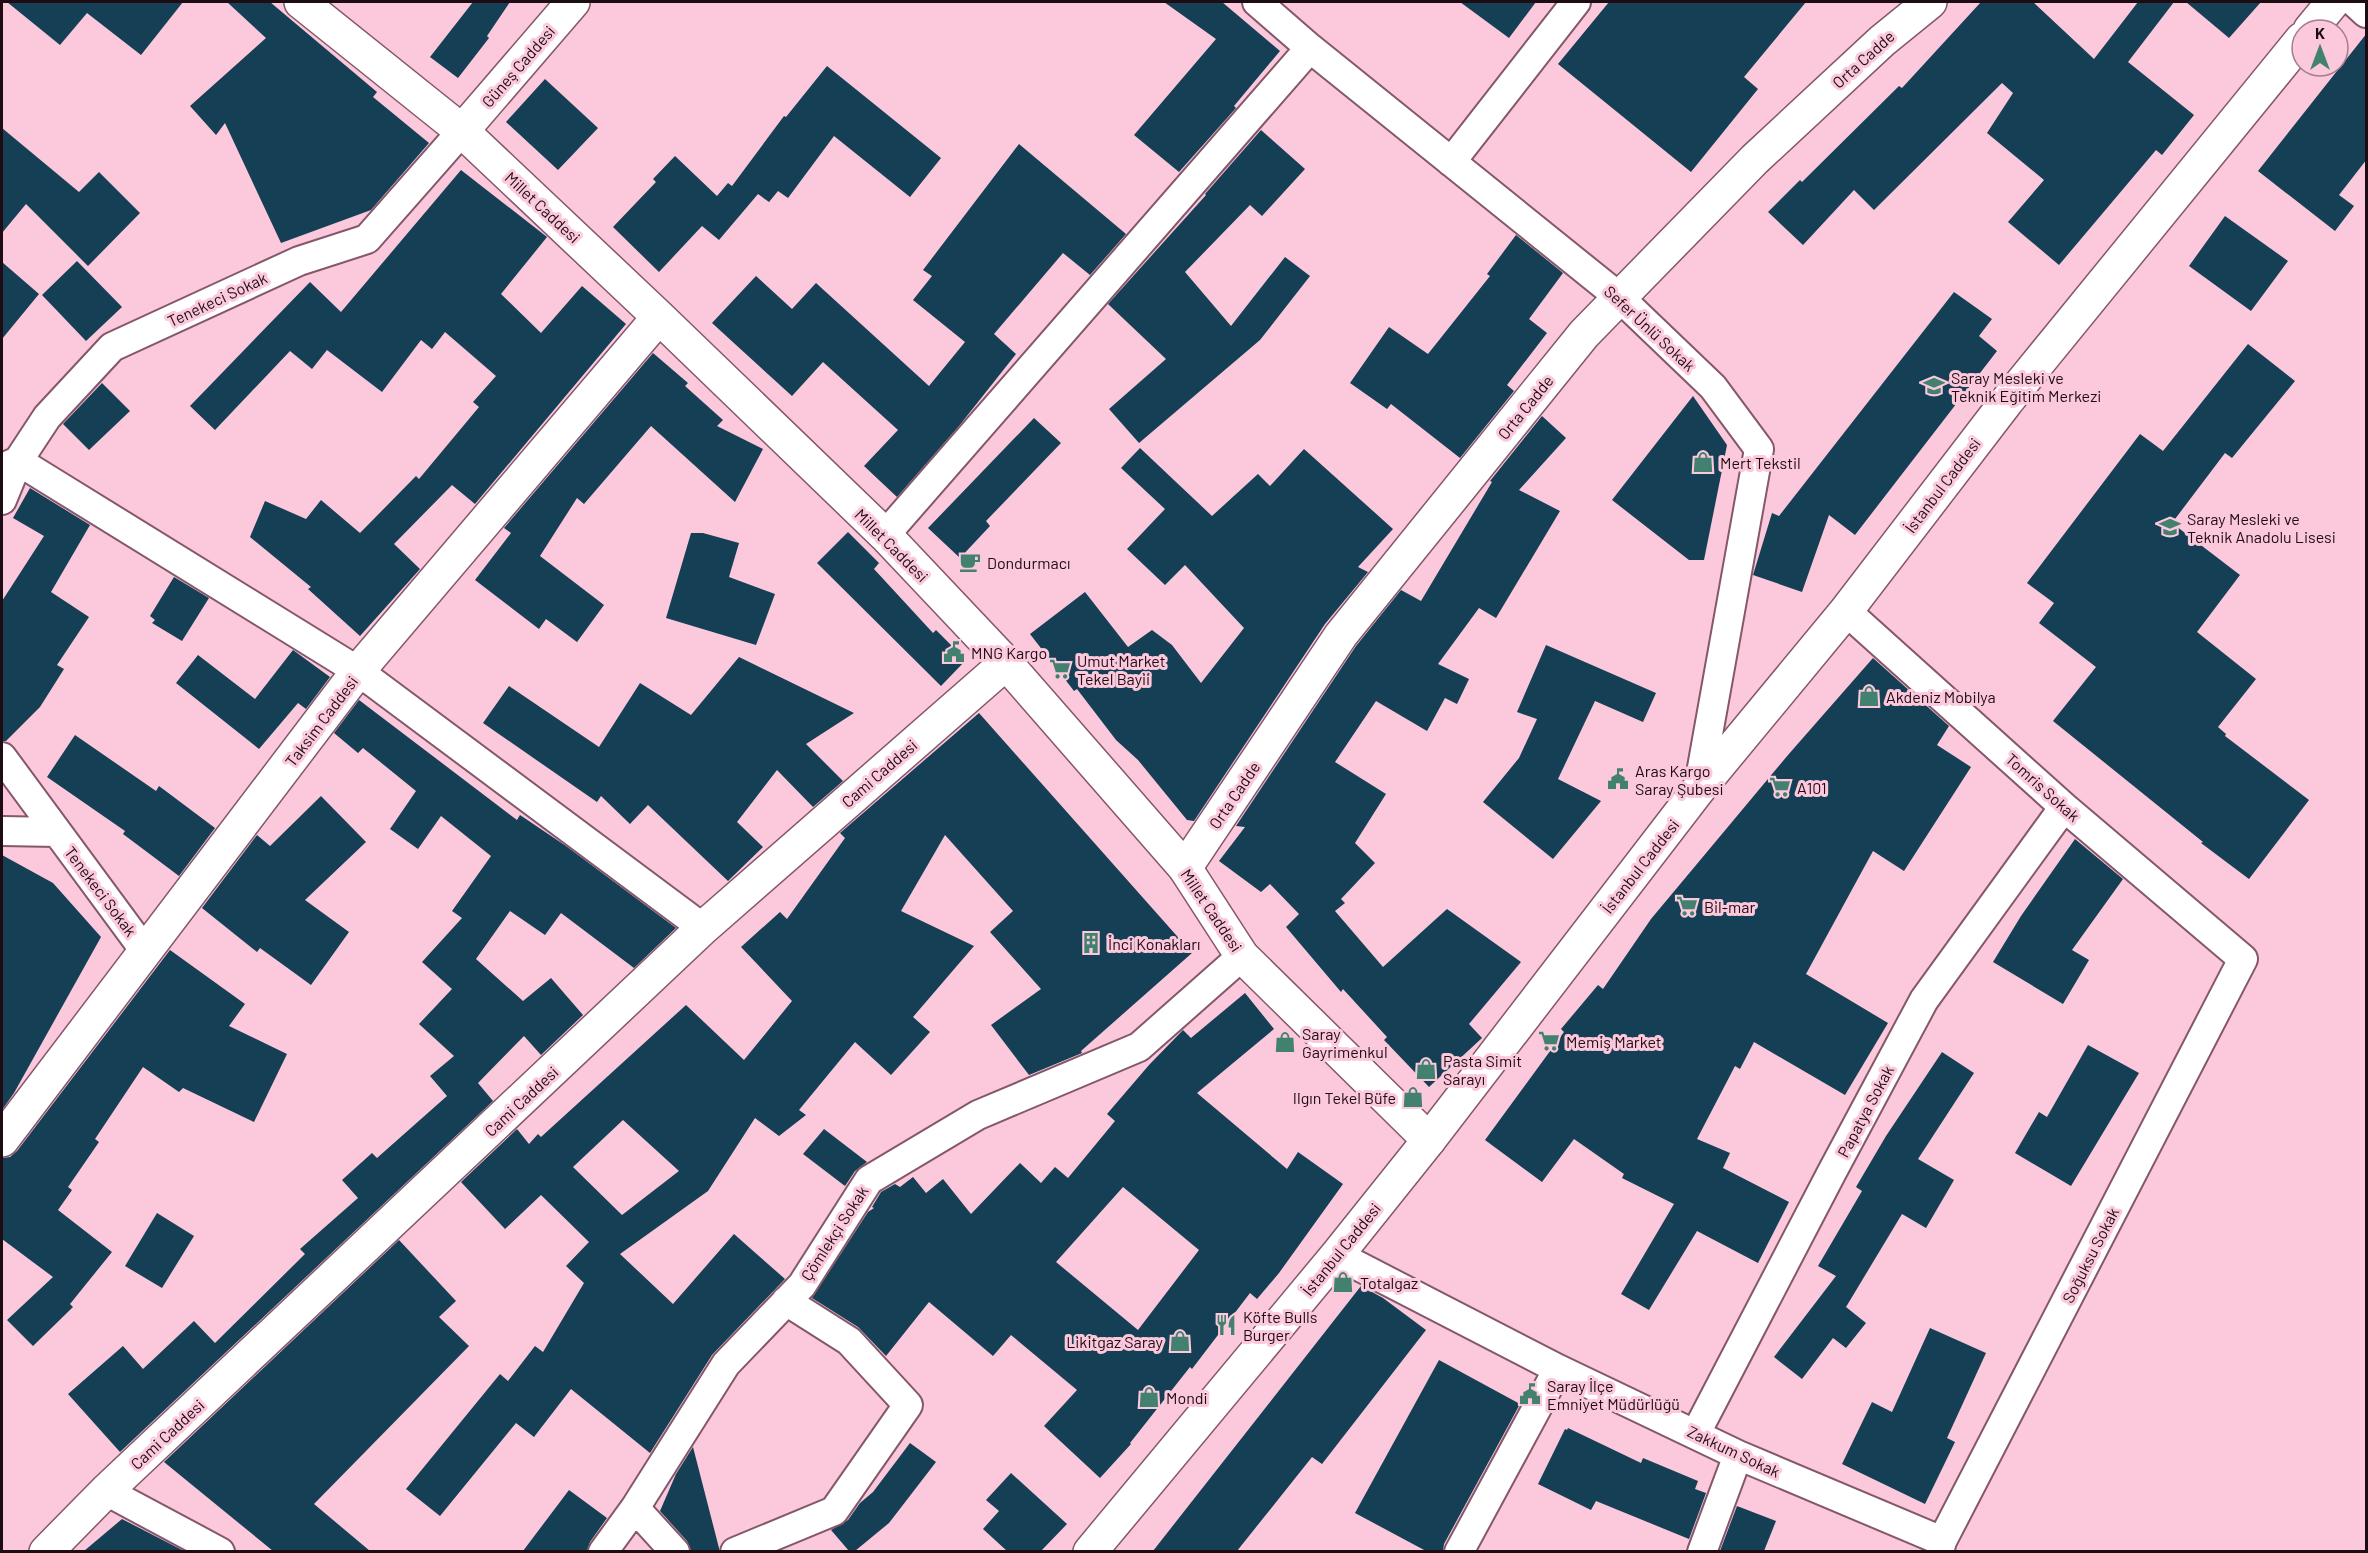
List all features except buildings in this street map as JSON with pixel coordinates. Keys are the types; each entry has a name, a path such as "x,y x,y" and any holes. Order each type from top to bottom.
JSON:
{"main road":[{"name":"Millet Caddesi","path":"301,2 462,131 885,535 1006,663 1185,868 1242,956 1429,1140"},
{"name":"Güneş Caddesi","path":"462,131 573,2"},
{"path":"1882,40 1895,2"},
{"name":"Orta Cadde","path":"1185,868 1341,635 1584,334 1755,159 1882,40 1929,2"},
{"path":"2320,18 2333,2"},
{"name":"İstanbul Caddesi","path":"1090,1551 1337,1255 1429,1140 1698,790 1846,611 2007,401 2290,54"},
{"name":"Taksim Caddesi","path":"2,1140 358,671 659,317"},
{"name":"Cami Caddesi","path":"46,1551 106,1491 703,928 1006,663"}],"street":[{"name":"Sefer Ünlü Sokak","path":"1257,2 1310,48 1619,297 1713,387 1759,449 1698,790"},
{"path":"1451,162 1576,2"},
{"path":"2354,2 2367,13"},
{"path":"885,535 1310,48"},
{"name":"Tenekeci Sokak","path":"2,500 10,464 46,417 112,347 299,261 367,239 462,131"},
{"path":"10,464 358,671 703,928"},
{"name":"Tomris Sokak","path":"1846,611 2064,807 2243,959"},
{"name":"Tenekeci Sokak","path":"2,757 145,951"},
{"name":"Papatya Sokak","path":"1696,1433 1924,1000 2064,807"},
{"name":"Tenekeci Sokak","path":"2,831 57,831"},
{"name":"Çömlekçi Sokak","path":"603,1551 635,1509 726,1364 802,1285 868,1180 978,1115 1139,1047 1242,956"},
{"name":"Soğuksu Sokak","path":"1940,1546 2243,959"},
{"name":"Zakkum Sokak","path":"1337,1255 1558,1369 1738,1455 1940,1546"},
{"path":"735,1551 834,1511 908,1405 849,1341 786,1301"},
{"path":"1459,1551 1558,1369"},
{"path":"1702,1551 1738,1455"},
{"path":"106,1491 220,1551"},
{"path":"635,1509 675,1551"}],"place":[{"name":"Saray Mesleki ve Teknik Eğitim Merkezi","path":"1934,386"},
{"name":"Mert Tekstil","path":"1703,462"},
{"name":"Saray Mesleki ve Teknik Anadolu Lisesi","path":"2170,527"},
{"name":"Dondurmacı","path":"970,562"},
{"name":"MNG Kargo","path":"954,652"},
{"name":"Umut Market Tekel Bayii","path":"1060,669"},
{"name":"Akdeniz Mobilya","path":"1869,696"},
{"name":"Aras Kargo Saray Şubesi","path":"1618,779"},
{"name":"A101","path":"1780,787"},
{"name":"Bil-mar","path":"1687,906"},
{"name":"İnci Konakları","path":"1091,943"},
{"name":"Memiş Market","path":"1549,1041"},
{"name":"Saray Gayrimenkul","path":"1285,1042"},
{"name":"Pasta Simit Sarayı","path":"1426,1069"},
{"name":"Ilgın Tekel Büfe","path":"1413,1097"},
{"name":"Totalgaz","path":"1343,1282"},
{"name":"Köfte Bulls Burger","path":"1226,1325"},
{"name":"Likitgaz Saray","path":"1180,1341"},
{"name":"Saray İlçe Emniyet Müdürlüğü","path":"1530,1394"},
{"name":"Mondi","path":"1149,1397"}]}
